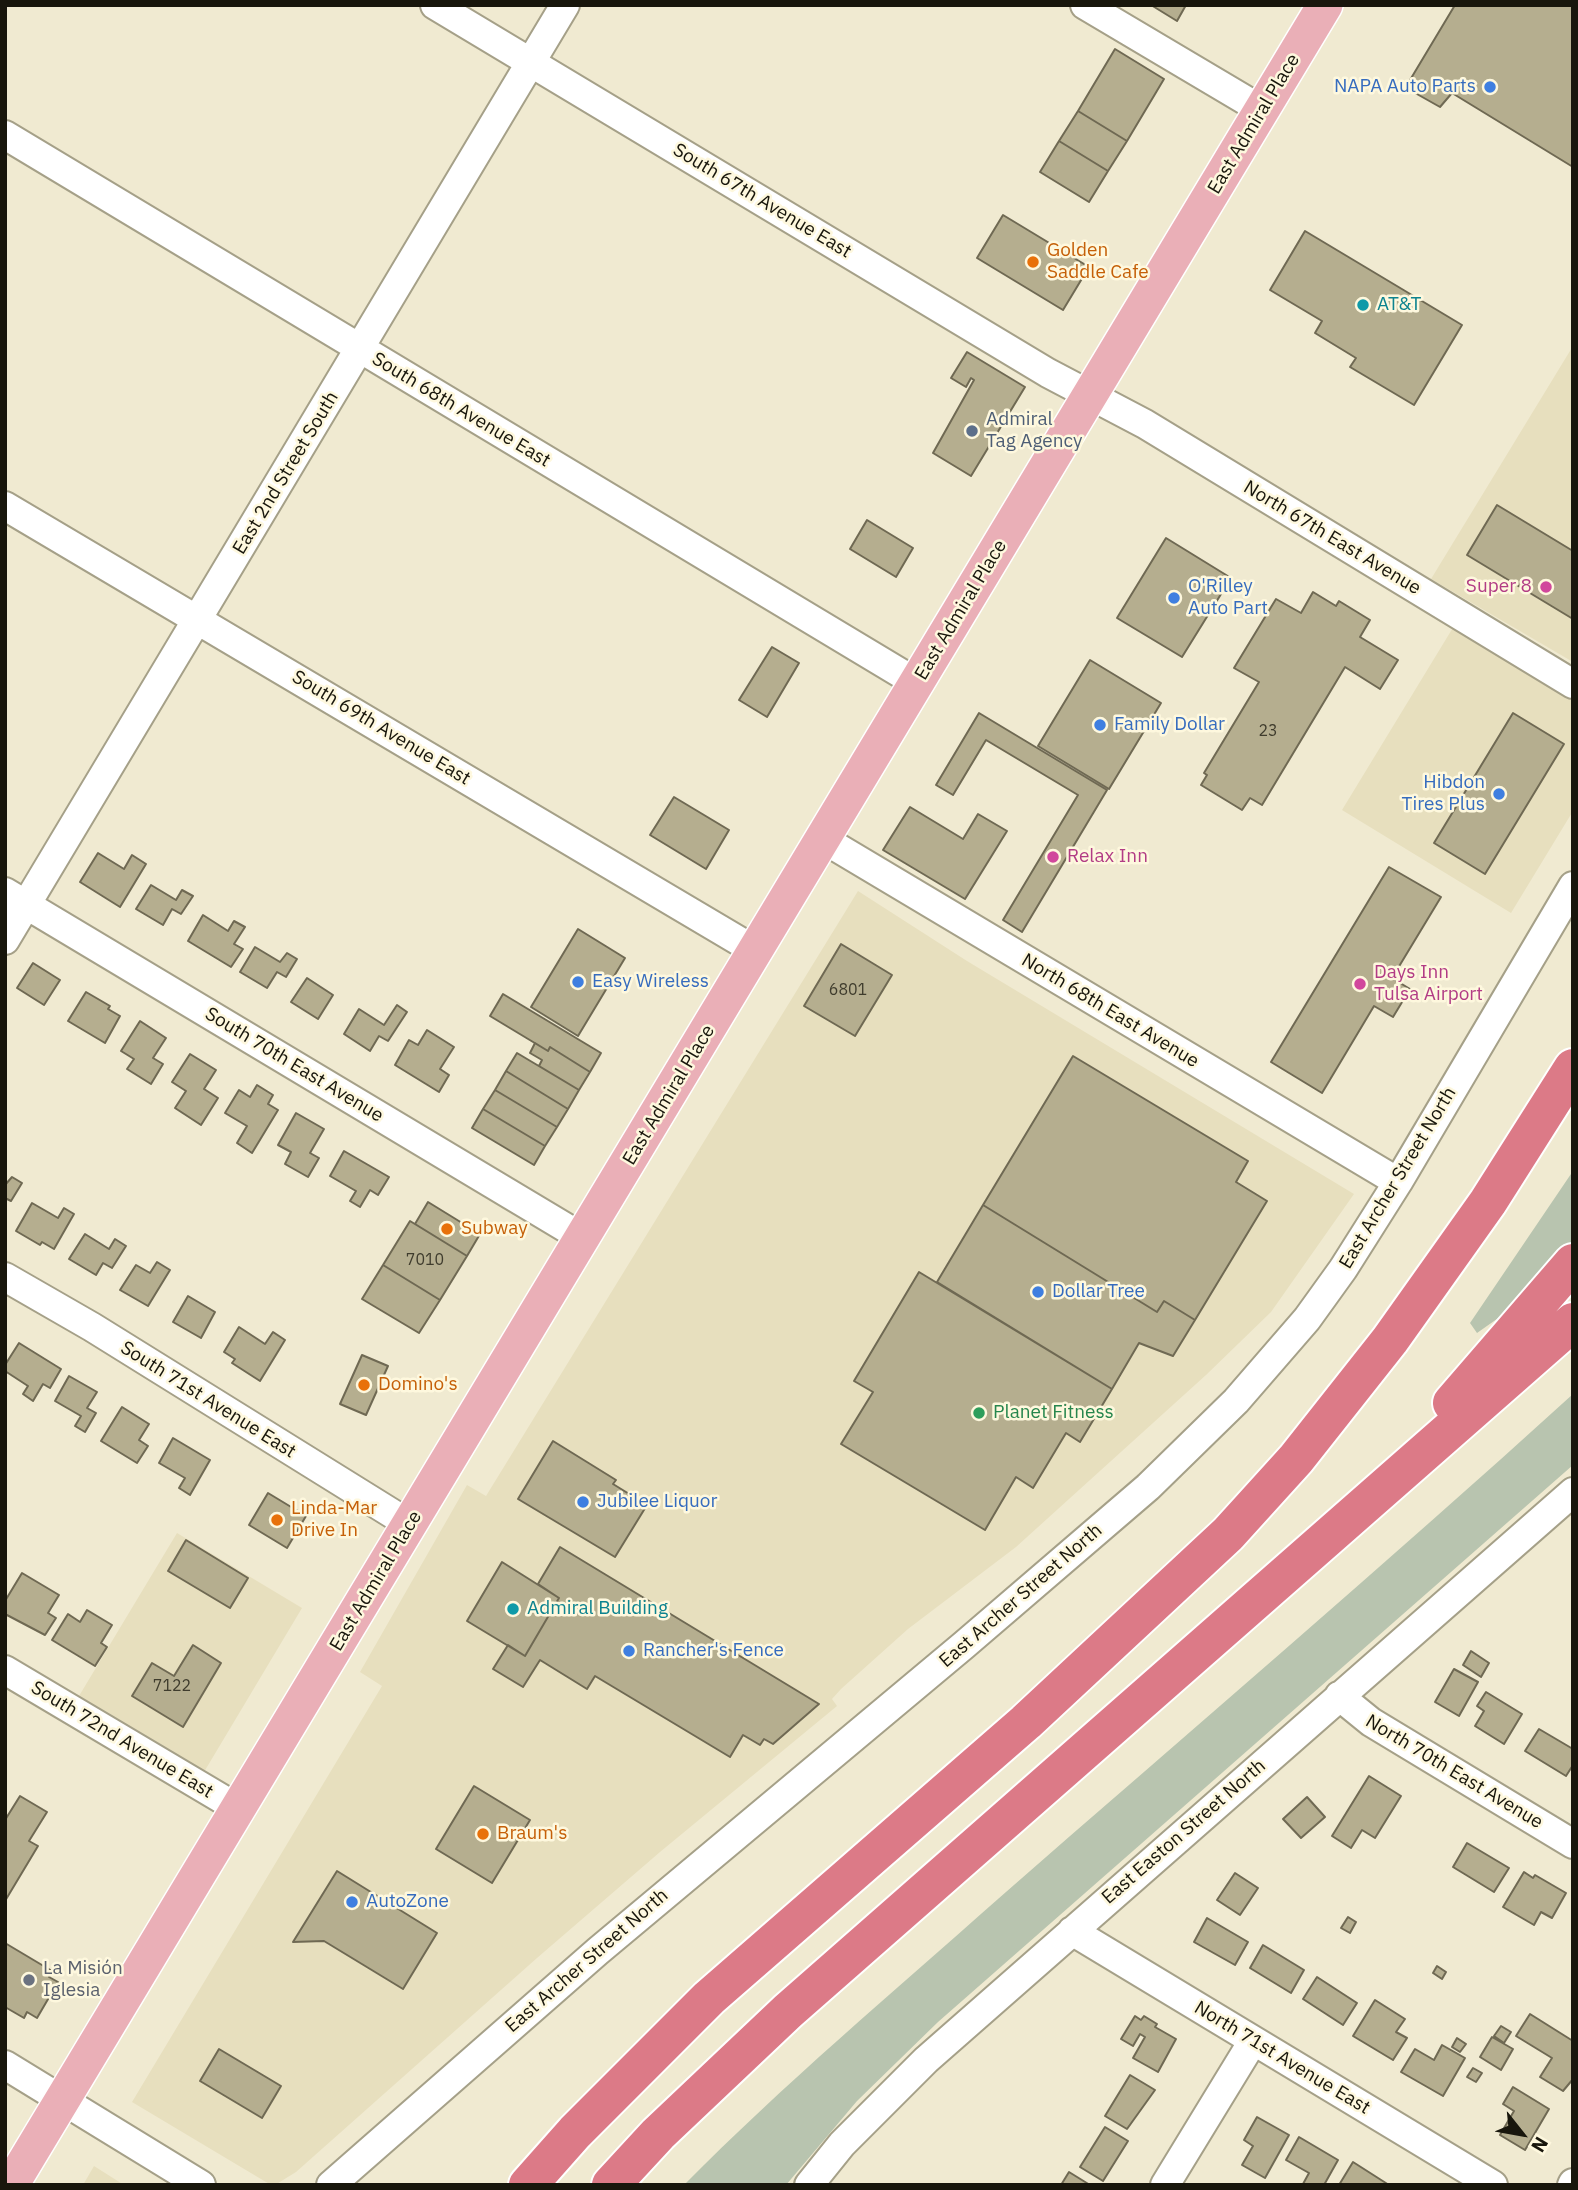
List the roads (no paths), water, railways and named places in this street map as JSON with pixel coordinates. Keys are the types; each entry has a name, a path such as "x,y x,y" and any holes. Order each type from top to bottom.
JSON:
{"highway":[{"path":"528,2185 575,2132 709,1997 1026,1722 1228,1534 1296,1459 1390,1340 1489,1202 1573,1068"},
{"path":"1489,1202 1573,1101"},
{"path":"1364,1506 1573,1263"},
{"path":"611,2185 658,2134 788,2011 1573,1322"}],"main road":[{"name":"East Admiral Place","path":"12,2185 1325,5"}],"street":[{"name":"South 67th Avenue East","path":"435,5 1048,373 1090,395"},
{"name":"East 2nd Street South","path":"5,940 16,898 198,619 565,5"},
{"path":"1085,5 1262,110"},
{"name":"South 68th Avenue East","path":"5,135 917,683"},
{"name":"North 67th East Avenue","path":"1090,395 1145,425 1573,684"},
{"name":"South 69th Avenue East","path":"5,506 756,951"},
{"name":"North 68th East Avenue","path":"823,839 1398,1182"},
{"name":"East Archer Street North","path":"331,2185 598,1951 964,1645 1148,1487 1191,1448 1236,1401 1307,1320 1343,1269 1398,1182 1573,886"},
{"name":"South 70th East Avenue","path":"16,898 583,1237"},
{"name":"South 71st Avenue East","path":"5,1277 92,1327 409,1524"},
{"name":"East Easton Street North","path":"808,2185 842,2144 926,2060 1573,1492"},
{"name":"South 72nd Avenue East","path":"5,1670 239,1809"},
{"name":"North 70th East Avenue","path":"1339,1696 1371,1722 1573,1843"},
{"name":"North 71st Avenue East","path":"1072,1931 1493,2185"},
{"path":"1165,2185 1253,2041"},
{"path":"5,2066 201,2185"}],"place":[{"name":"NAPA Auto Parts","path":"1490,87"},
{"name":"Golden Saddle Cafe","path":"1033,262"},
{"name":"AT&T","path":"1363,305"},
{"name":"Admiral Tag Agency","path":"972,431"},
{"name":"Super 8","path":"1546,587"},
{"name":"O'Rilley Auto Part","path":"1174,598"},
{"name":"Family Dollar","path":"1100,725"},
{"name":"Hibdon Tires Plus","path":"1499,794"},
{"name":"Relax Inn","path":"1053,857"},
{"name":"Easy Wireless","path":"578,982"},
{"name":"Days Inn Tulsa Airport","path":"1360,984"},
{"name":"Subway","path":"447,1229"},
{"name":"Dollar Tree","path":"1038,1292"},
{"name":"Domino's","path":"364,1385"},
{"name":"Planet Fitness","path":"979,1413"},
{"name":"Jubilee Liquor","path":"583,1502"},
{"name":"Linda-Mar Drive In","path":"277,1520"},
{"name":"Admiral Building","path":"513,1609"},
{"name":"Rancher's Fence","path":"629,1651"},
{"name":"Braum's","path":"483,1834"},
{"name":"AutoZone","path":"352,1902"},
{"name":"La Misión Iglesia","path":"29,1980"}]}
